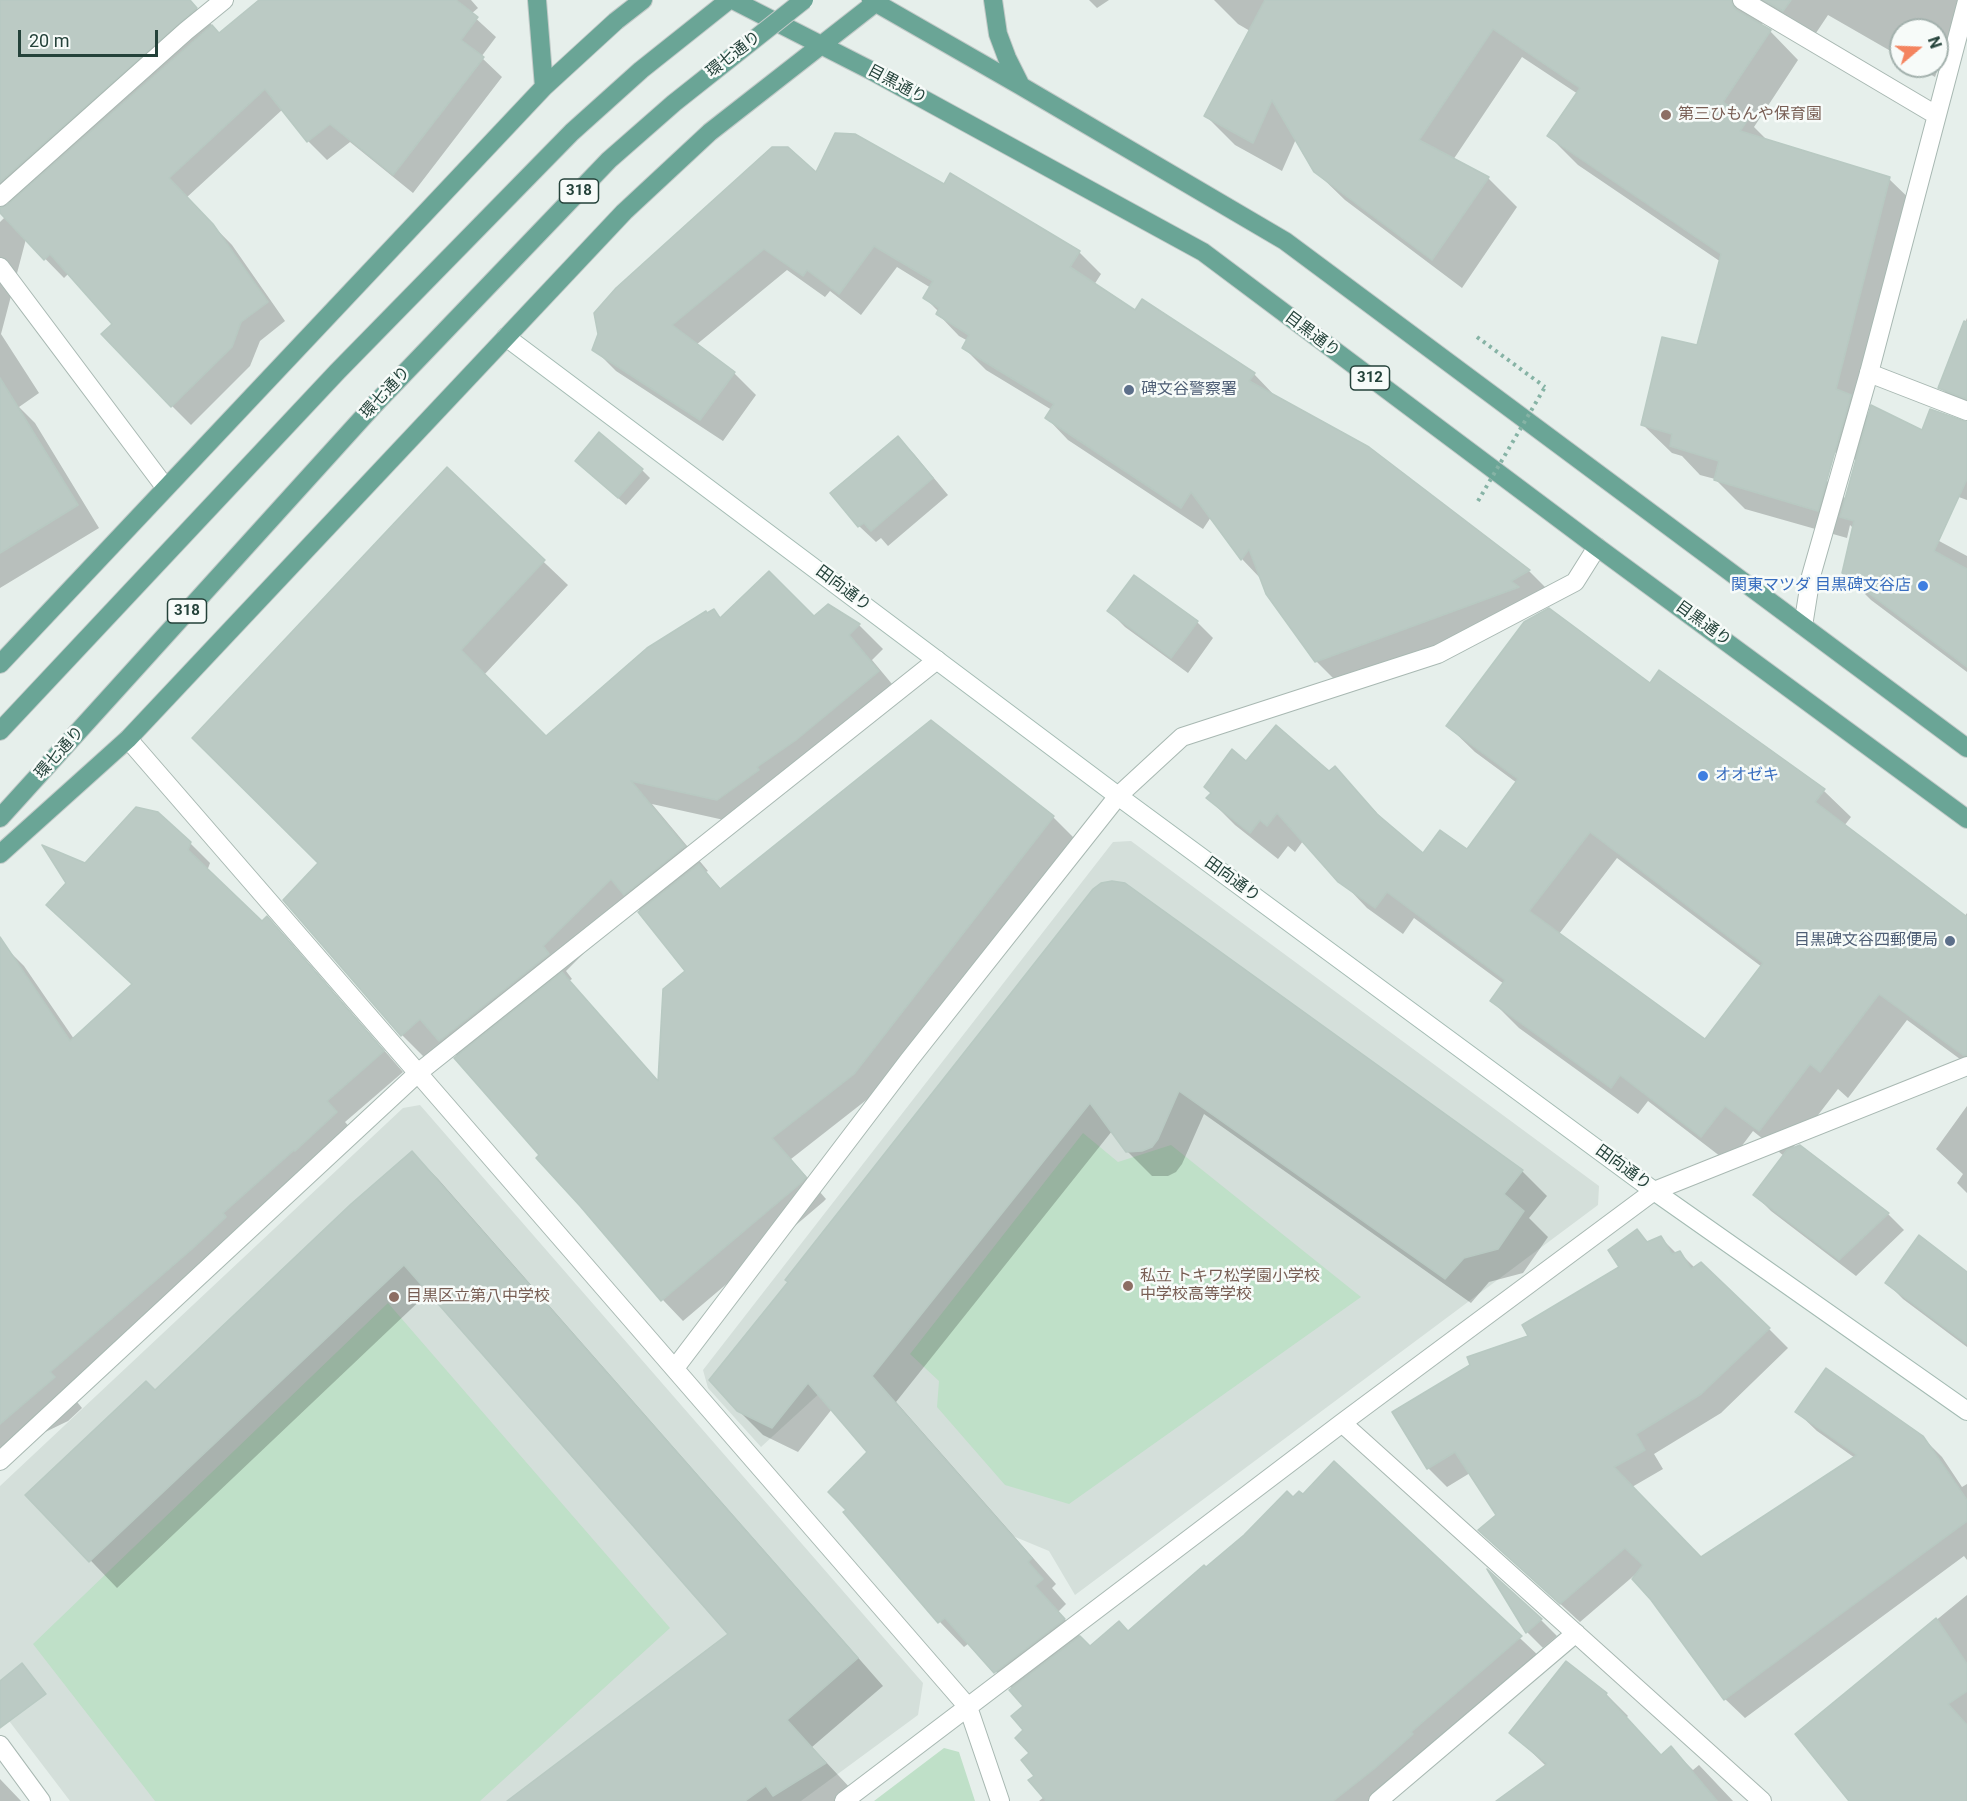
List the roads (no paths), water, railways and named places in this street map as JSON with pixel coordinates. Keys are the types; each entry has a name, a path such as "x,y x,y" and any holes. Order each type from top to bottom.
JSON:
{"main road":[{"path":"537,0 544,87"},
{"path":"0,664 544,87 616,21 643,0"},
{"name":"目黒通り","path":"731,0 997,139 1203,252 1597,547 1967,819"},
{"name":"318","path":"0,731 337,372 572,132 641,70 731,0"},
{"name":"環七通り","path":"0,818 375,404 609,160 674,103 804,0"},
{"path":"993,0 998,34 1007,58 1022,86"},
{"path":"0,854 128,739 632,204 710,132 875,1 1285,241 1967,748"}],"street":[{"path":"0,196 224,0"},
{"path":"1742,0 1936,115"},
{"path":"1803,626 1811,576 1869,373 1967,1"},
{"path":"0,267 165,487"},
{"name":"田向通り","path":"506,338 1118,796 1654,1191 1967,1411"},
{"path":"1869,373 1967,411"},
{"path":"675,1368 909,1060 1118,796 1182,737 1438,654 1575,582 1597,547"},
{"path":"0,1461 419,1072 937,660"},
{"path":"128,739 968,1707 1000,1801"},
{"path":"844,1801 1342,1423 1654,1191 1967,1066"},
{"path":"1342,1423 1762,1801"},
{"path":"1378,1801 1576,1633"},
{"path":"0,1745 41,1801"}],"place":[{"name":"第三ひもんや保育園","path":"1666,115"},
{"name":"碑文谷警察署","path":"1129,390"},
{"name":"関東マツダ 目黒碑文谷店","path":"1923,586"},
{"name":"オオゼキ","path":"1703,776"},
{"name":"目黒碑文谷四郵便局","path":"1950,941"},
{"name":"私立 トキワ松学園小学校 中学校高等学校","path":"1128,1286"},
{"name":"目黒区立第八中学校","path":"394,1297"}]}
